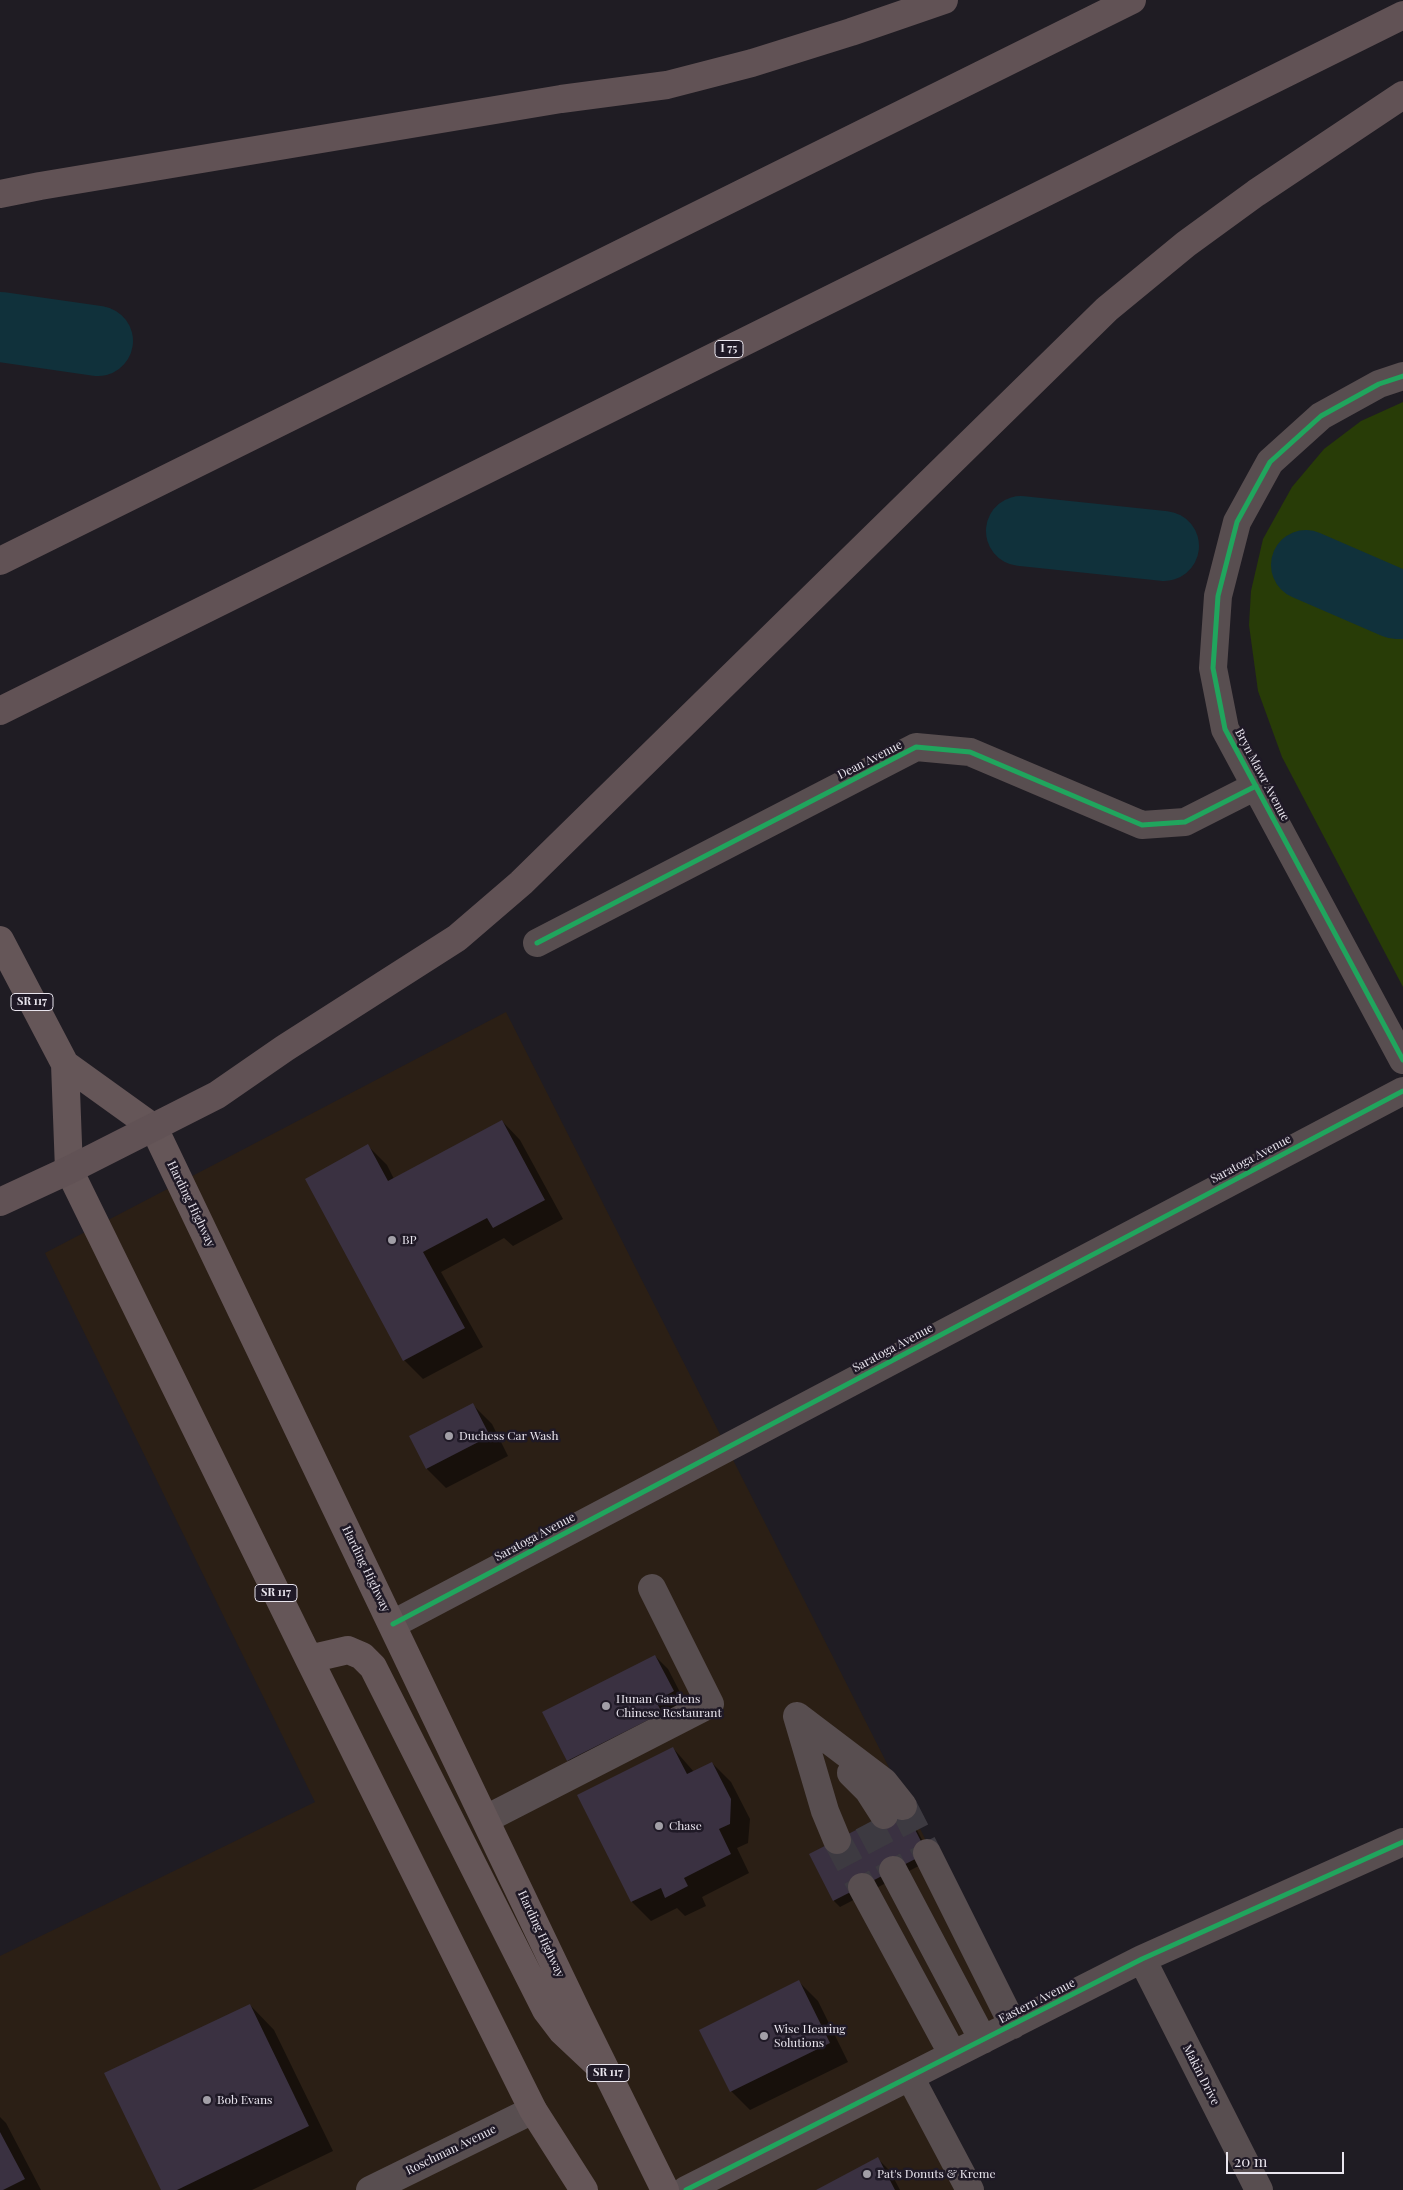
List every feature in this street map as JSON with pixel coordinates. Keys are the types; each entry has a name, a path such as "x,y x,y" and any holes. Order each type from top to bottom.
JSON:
{"highway":[{"path":"0,194 561,99 667,85 752,63 852,32 944,0"},
{"path":"0,561 1132,0"},
{"name":"I 75","path":"0,710 1403,15"},
{"path":"0,1202 69,1170 217,1095 285,1048 457,938 521,883 1107,309 1186,244 1248,198 1403,95"}],"main road":[{"name":"Harding Highway","path":"0,940 65,1064 69,1170 533,2110 584,2190"},
{"name":"Harding Highway","path":"65,1064 154,1128 578,2014 665,2190"},
{"path":"309,1659 348,1650 362,1656 373,1667 546,2010 562,2031 610,2076"}],"street":[{"name":"Bryn Mawr Avenue","path":"1403,376 1380,384 1321,416 1270,462 1237,522 1218,596 1212,668 1225,728 1403,1060"},
{"name":"Dean Avenue","path":"537,943 916,747 970,752 1142,825 1185,822 1256,786"},
{"name":"Saratoga Avenue","path":"393,1624 1403,1091"},
{"path":"486,1819 710,1704 652,1588"},
{"path":"797,1716 868,1790 869,1823 824,1811 797,1716"},
{"name":"Eastern Avenue","path":"686,2190 1142,1960 1403,1842"},
{"path":"894,1870 983,2040"},
{"path":"894,1870 983,2040"},
{"path":"894,1870 983,2040"},
{"name":"Makin Drive","path":"1142,1960 1259,2190"},
{"path":"910,2077 970,2190"},
{"name":"Roschman Avenue","path":"370,2190 533,2110"}],"shaded area":[{"path":"506,1012 1018,2022 910,2077 970,2190 0,2190 0,1956 315,1802 45,1253"}],"green space":[{"path":"1403,402 1403,987 1282,757 1258,691 1249,625 1251,591 1263,539 1292,487 1324,449 1361,421"}],"building":[{"name":"BP","path":"502,1120 545,1200 493,1228 487,1218 423,1252 465,1328 403,1361 305,1179 368,1144 388,1181"},
{"name":"Duchess Car Wash","path":"473,1403 490,1436 426,1469 409,1436"},
{"name":"Hunan Gardens Chinese Restaurant","path":"655,1655 674,1691 656,1701 662,1713 567,1761 542,1712"},
{"name":"Chase","path":"673,1747 687,1774 712,1762 731,1799 730,1824 719,1829 731,1854 684,1878 688,1886 665,1898 661,1888 631,1902 577,1795"},
{"path":"903,1806 927,1853 833,1901 809,1854"},
{"name":"Wise Hearing Solutions","path":"799,1980 830,2043 730,2092 699,2030"},
{"name":"Bob Evans","path":"250,2004 309,2126 177,2190 161,2190 104,2073"},
{"path":"0,2132 25,2179 3,2190 0,2190"},
{"name":"Pat's Donuts & Kreme","path":"878,2157 895,2190 816,2190"}],"waterway":[{"path":"0,327 98,341"},
{"path":"1021,531 1164,546"},
{"path":"1306,565 1396,604 1403,604"}],"tunnel":[{"path":"903,1806 927,1853"},
{"path":"868,1823 893,1870"},
{"path":"837,1840 862,1887"}],"cycle path":[{"path":"1403,376 1379,384 1321,416 1270,462 1237,522 1218,596 1213,668 1225,729 1403,1060"},
{"path":"537,943 916,747 970,752 1142,825 1185,822 1256,786"},
{"path":"393,1624 1403,1091"},
{"path":"686,2190 1142,1959 1403,1842"}],"place":[{"name":"BP","path":"392,1240"},
{"name":"Duchess Car Wash","path":"449,1436"},
{"name":"Hunan Gardens Chinese Restaurant","path":"606,1706"},
{"name":"Chase","path":"659,1826"},
{"name":"Wise Hearing Solutions","path":"764,2036"},
{"name":"Bob Evans","path":"207,2100"},
{"name":"Pat's Donuts & Kreme","path":"867,2174"}]}
